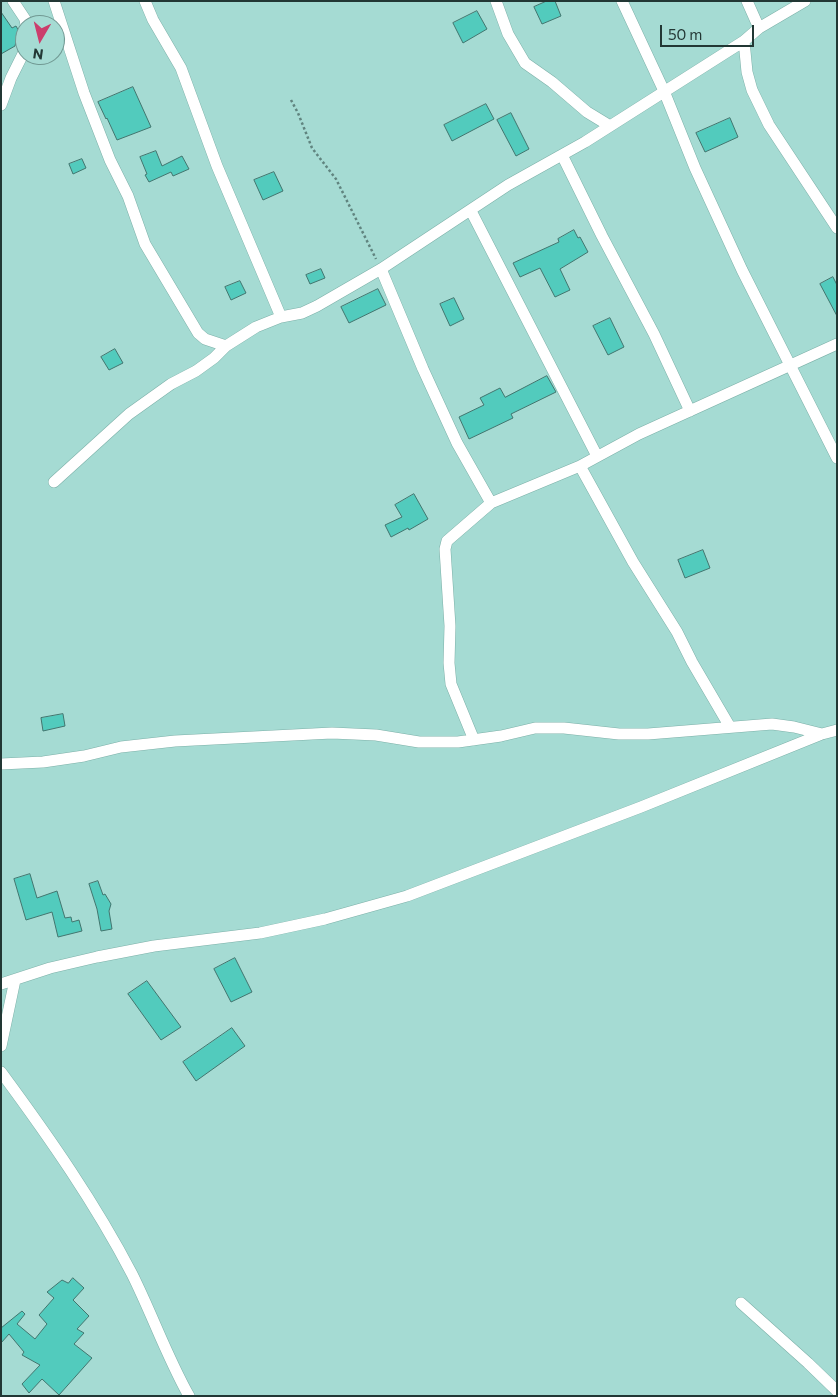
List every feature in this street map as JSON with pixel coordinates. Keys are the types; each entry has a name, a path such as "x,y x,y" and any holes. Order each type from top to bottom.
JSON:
{"street":[{"path":"13,1 22,15"},
{"path":"54,1 84,93 110,160 131,203 145,244 198,333 205,339 226,346"},
{"path":"145,1 153,20 181,68 220,174 281,317"},
{"path":"496,1 508,34 525,63 552,82 588,112 610,126"},
{"path":"622,1 664,91 694,168 742,270 837,458"},
{"path":"747,1 759,28"},
{"path":"54,482 129,414 171,384 196,371 214,358 226,346 256,327 281,317 302,313 317,306 381,269 508,185 610,126 744,41 759,28 804,1"},
{"path":"744,41 747,72 752,90 769,125 837,228"},
{"path":"1,105 18,65"},
{"path":"562,155 654,334 690,411"},
{"path":"471,210 597,456"},
{"path":"381,269 423,369 457,443 491,503"},
{"path":"474,740 451,684 449,663 450,626 445,549 447,541 491,503 580,466 690,411 837,344"},
{"path":"580,466 633,562 677,632 692,662 730,727"},
{"path":"1,764 42,762 84,756 122,747 175,741 332,733 376,735 419,742 458,742 501,736 535,728 564,728 619,734 648,734 772,724 794,726 822,734"},
{"path":"1,984 50,968 154,946 260,933 408,896 641,807 822,734 837,730"},
{"path":"1,1046 15,980"},
{"path":"1,1072 46,1134 88,1197 132,1274 189,1396"},
{"path":"741,1303 837,1391"}],"path":[{"path":"291,100 312,148 336,179 381,269"}],"building":[{"path":"547,1 555,1 561,16 542,24 534,7"},
{"path":"477,11 487,29 463,43 453,23"},
{"path":"1,12 12,28 15,26 15,46 1,54"},
{"path":"133,87 151,127 117,140 98,102"},
{"path":"486,104 494,119 452,141 444,125"},
{"path":"511,113 529,149 516,156 497,120"},
{"path":"730,118 738,137 705,152 696,133"},
{"path":"156,151 162,166 182,156 189,169 173,176 171,172 149,182 140,157"},
{"path":"82,159 86,168 73,174 69,164"},
{"path":"274,172 283,191 263,200 254,180"},
{"path":"574,230 588,252 560,269 570,290 555,297 540,268 520,277 513,263 559,242 558,239"},
{"path":"321,269 325,278 310,284 306,275"},
{"path":"833,277 837,285 837,316 820,284"},
{"path":"240,281 246,293 231,300 225,287"},
{"path":"378,289 386,305 349,323 341,307"},
{"path":"454,298 464,319 450,326 440,304"},
{"path":"610,318 624,347 608,355 593,326"},
{"path":"115,349 123,363 109,370 101,357"},
{"path":"547,376 556,392 511,414 513,418 469,439 459,417 484,405 480,398 500,388 505,397"},
{"path":"414,494 428,519 409,530 408,528 391,537 385,525 402,517 395,505"},
{"path":"703,550 710,568 685,578 678,560"},
{"path":"63,714 65,726 43,731 41,718"},
{"path":"30,874 37,898 57,891 65,918 71,917 72,922 79,920 82,931 58,937 52,912 26,920 14,879"},
{"path":"98,881 103,895 105,894 111,904 109,911 112,929 101,931 97,909 89,884"},
{"path":"235,958 252,992 231,1002 214,969"},
{"path":"147,981 181,1027 161,1040 128,994"},
{"path":"232,1028 245,1046 196,1081 183,1062"},
{"path":"73,1278 84,1288 73,1300 89,1316 77,1329 84,1333 74,1344 92,1358 59,1395 42,1379 29,1393 22,1384 40,1365 22,1355 24,1352 9,1334 1,1343 1,1328 22,1311 25,1314 17,1324 35,1339 47,1324 39,1315 54,1298 47,1292 62,1280 68,1283"}]}
